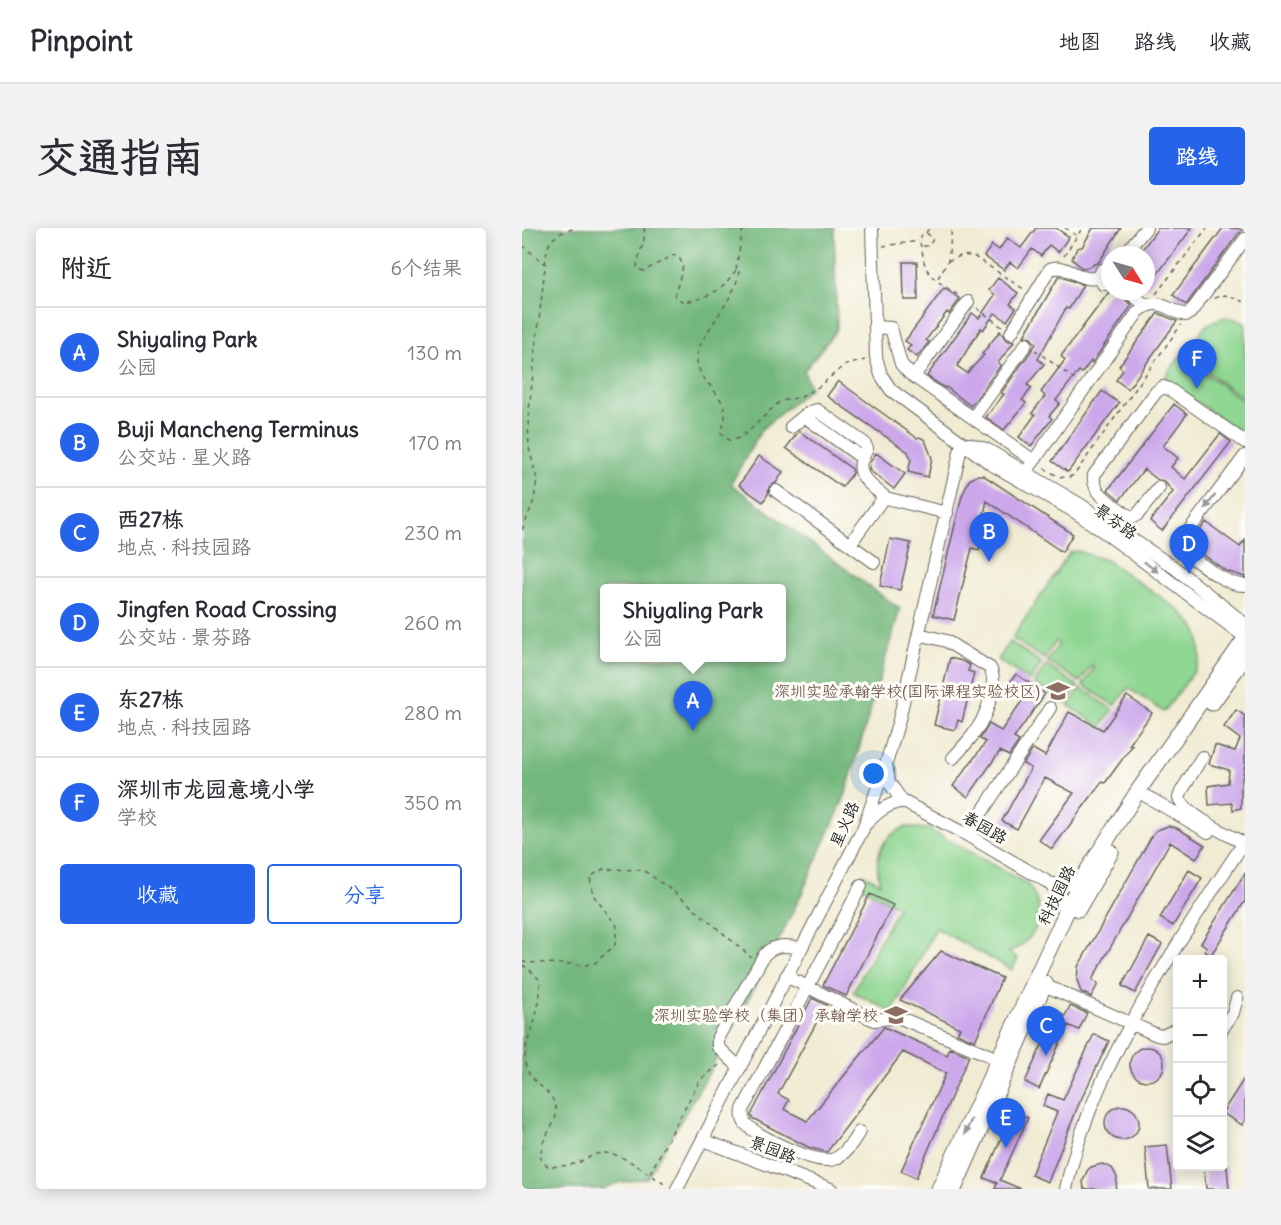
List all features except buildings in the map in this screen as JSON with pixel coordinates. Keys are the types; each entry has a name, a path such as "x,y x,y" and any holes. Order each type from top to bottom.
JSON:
{"main road":[{"name":"科技园路","path":"939,1189 1082,880 1138,792 1245,638"},
{"name":"科技园路","path":"954,1189 1082,901 1146,796 1245,657"}],"street":[{"name":"景芬路","path":"873,228 876,357 881,375 891,390 991,464 1075,512 1104,532 1245,638"},
{"path":"1131,246 1146,228"},
{"path":"875,327 891,327 901,364 914,376 973,418 1030,466 1138,312 1148,306 1160,304 1180,314 1190,313 1245,238"},
{"path":"1011,333 1032,295 1050,269 1059,267 1087,279 1099,277"},
{"path":"1099,277 1101,272"},
{"path":"1099,277 1101,280"},
{"path":"1140,300 1148,306"},
{"path":"914,376 968,302"},
{"path":"973,418 1026,344"},
{"path":"1159,488 1138,514 1134,517 1129,516 1095,488 1094,475 1156,392 1163,387 1245,442"},
{"path":"791,427 804,416 817,410 864,442 867,452 861,465 865,480 885,498 947,513"},
{"name":"景芬路","path":"962,443 986,449 1030,466 1092,513 1175,568 1245,624"},
{"name":"星火路","path":"677,1189 863,829 899,720 962,443"},
{"path":"1175,568 1186,553 1184,537 1245,456"},
{"path":"776,491 874,562"},
{"path":"1092,513 1104,497"},
{"path":"850,544 885,498"},
{"path":"1186,553 1227,581 1235,585 1245,585"},
{"path":"919,634 946,641 990,668 993,673 992,695 977,730 953,758"},
{"path":"967,835 1050,708"},
{"path":"1202,757 1181,792 1179,798 1181,803 1243,845"},
{"path":"863,829 878,812 902,801 889,782 886,764"},
{"path":"1146,796 1243,845"},
{"name":"春园路","path":"902,801 967,835 1051,884"},
{"path":"1066,1189 1090,1111 1132,1024 1179,943 1243,845"},
{"path":"1051,884 1066,884 1082,880"},
{"path":"1051,884 1060,896 1065,915"},
{"path":"859,1132 845,1152 834,1160 824,1161 806,1156 765,1137 746,1124 742,1117 743,1109 861,886"},
{"path":"740,1068 718,1047 718,1037 769,949 780,946 800,948"},
{"path":"786,976 874,1020 898,1017 998,1059"},
{"path":"1044,986 1157,1035 1163,1036 1173,1031"},
{"path":"1227,1022 1233,1013 1237,998"},
{"name":"景园路","path":"703,1140 831,1189"}],"path":[{"path":"522,530 534,500 537,479 529,448 528,419 549,242 561,232 576,228"},
{"path":"644,228 645,234 637,268 644,271 674,255 680,257 683,266 675,295 678,300 684,302 715,291 727,282 736,270 743,228"},
{"path":"919,241 929,228"},
{"path":"937,280 948,261 952,228"},
{"path":"1065,228 1077,236"},
{"path":"1059,267 1067,249 1081,230 1078,228"},
{"path":"1148,306 1207,228"},
{"path":"923,246 929,246 933,241 932,237 926,234"},
{"path":"873,248 919,241"},
{"path":"919,241 923,246 926,267 930,275 1011,333"},
{"path":"522,245 546,265"},
{"path":"948,261 963,255 975,257 1032,295"},
{"path":"736,270 739,270 736,284 699,348 697,360 700,371 720,396 725,413 721,434 725,439 730,441 739,438 777,403 801,397 820,386 843,366 876,357"},
{"path":"1212,299 1225,295 1245,302"},
{"path":"1030,466 1062,477 1068,478 1074,475 1190,313"},
{"path":"1026,344 1086,387"},
{"path":"522,963 586,965 595,963 615,945 617,926 593,895 590,878 603,868 643,870 677,894 759,963"},
{"path":"522,963 540,980 541,993 532,1029 525,1044 524,1060 527,1073 552,1098 556,1109 555,1121 543,1142 541,1161 549,1167 575,1164 603,1152 617,1156 672,1189"},
{"path":"649,1174 700,1080 719,1066"}],"green space":[{"path":"522,228 834,228 837,329 804,371 810,388 762,429 731,484 900,609 845,796 803,891 767,964 706,1078 647,1178 617,1183 603,1189 522,1189"},
{"path":"1226,317 1245,322 1245,399 1209,373 1197,356 1196,346 1201,331 1210,323"},
{"path":"1180,356 1245,402 1245,436 1164,379"},
{"path":"1077,551 1106,560 1178,609 1194,626 1199,636 1200,659 1195,670 1164,712 1128,688 1115,706 1083,685 1095,667 1092,665 1080,682 1047,661 1059,644 1056,641 1044,659 1012,638 1070,552"},
{"path":"1010,642 1042,663 1030,681 998,660"},
{"path":"1046,665 1078,686 1066,704 1034,683"},
{"path":"1081,688 1113,710 1101,727 1069,706"},
{"path":"907,827 928,829 1026,883 1033,893 1039,913 1033,932 1027,940 1008,952 1018,958 1012,970 936,928 892,1012 853,992 898,907 858,885 863,874 880,883 878,865 881,849 891,836"}],"place":[{"name":"深圳市龙园意境小学","path":"1197,389"},
{"name":"Buji Mancheng Terminus","path":"989,562"},
{"name":"Jingfen Road Crossing","path":"1189,574"},
{"name":"深圳实验承翰学校(国际课程实验校区)","path":"1058,691"},
{"name":"Shiyaling Park","path":"693,731"},
{"name":"深圳实验学校（集团）承翰学校","path":"896,1015"},
{"name":"西27栋","path":"1046,1056"},
{"name":"东27栋","path":"1006,1148"}]}
